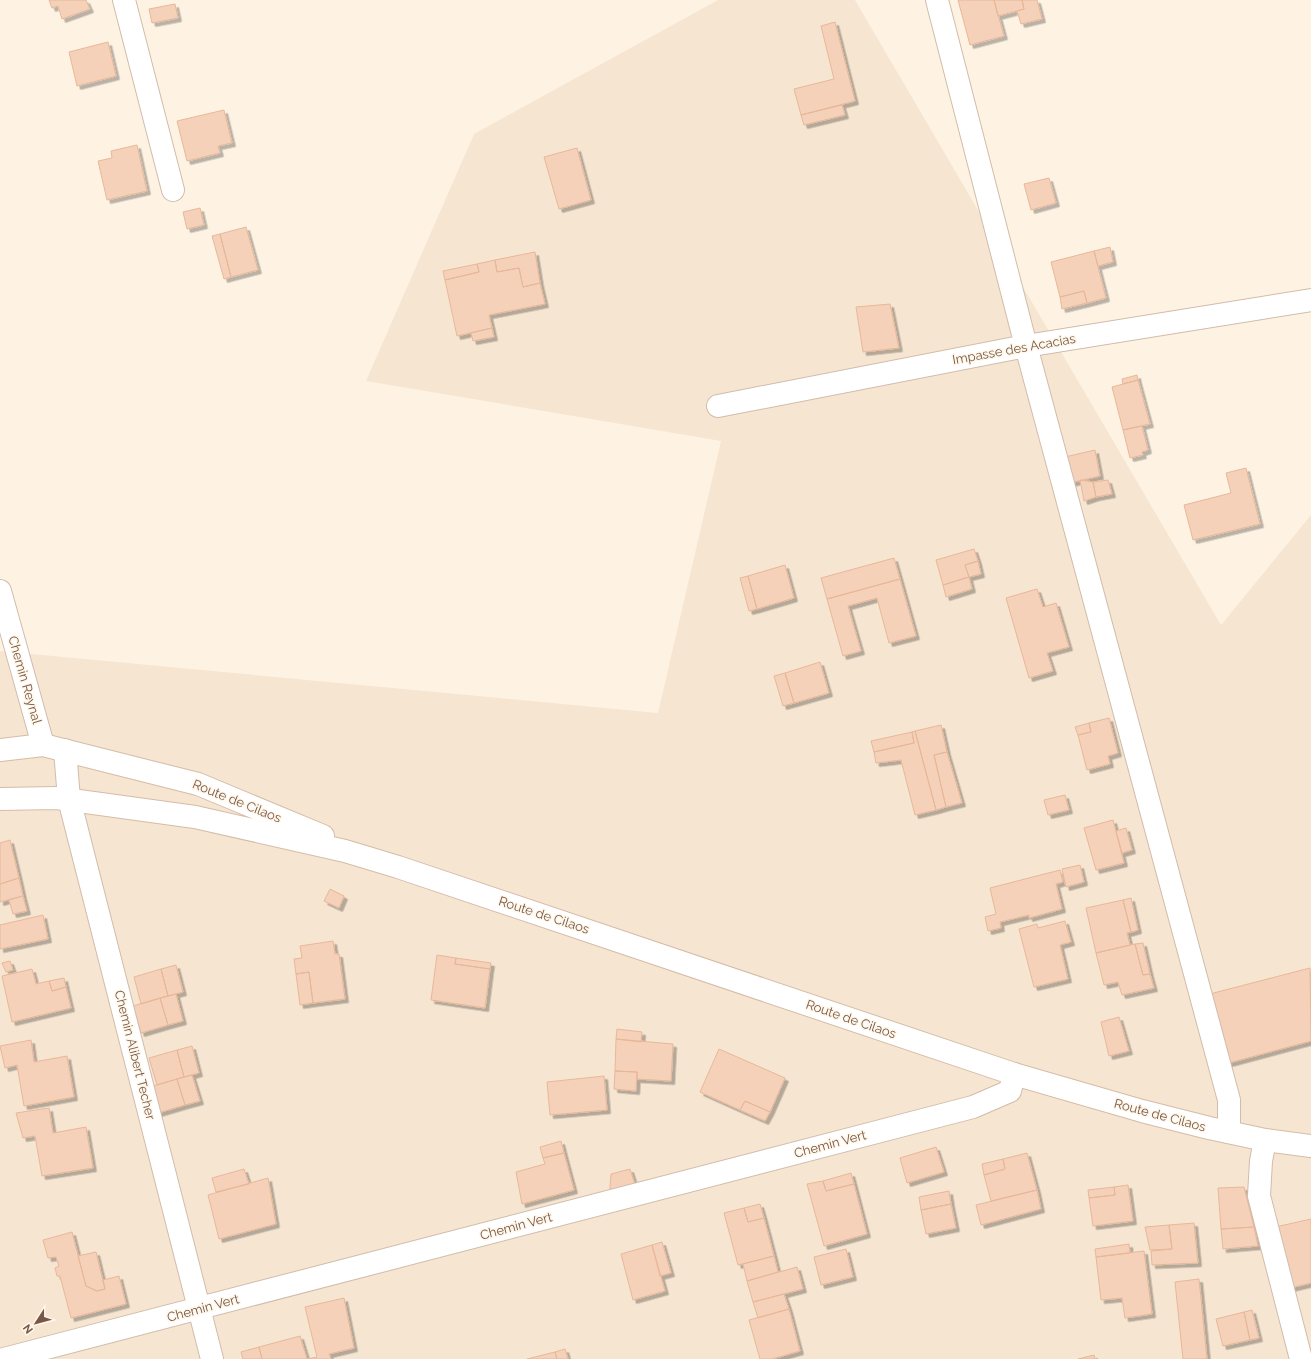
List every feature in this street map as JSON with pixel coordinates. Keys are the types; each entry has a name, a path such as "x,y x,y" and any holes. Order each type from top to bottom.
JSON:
{"street":[{"path":"124,0 173,190"},
{"path":"937,0 1026,346 1229,1100 1229,1132"},
{"name":"Impasse des Acacias","path":"718,406 1026,346 1311,300"},
{"name":"Chemin Reynal","path":"0,591 43,745"},
{"name":"Route de Cilaos","path":"0,750 43,745 198,784 398,867"},
{"name":"Chemin Alibert Techer","path":"65,750 69,799 212,1359"},
{"name":"Route de Cilaos","path":"0,799 69,799 194,817 345,851 398,867 1014,1074 1142,1112 1265,1140 1311,1146"},
{"name":"Chemin Vert","path":"4,1359 973,1107 1010,1091 1014,1074"},
{"path":"1265,1140 1261,1161 1259,1196 1301,1359"}],"shaded area":[{"path":"718,0 855,0 1221,625 1311,515 1311,1359 0,1359 0,651 658,713 721,441 366,381 474,134"}],"building":[{"path":"49,0 86,0 90,9 62,19 58,6 52,8"},
{"path":"958,0 994,0 1004,36 970,45"},
{"path":"994,0 1022,0 1024,9 998,16"},
{"path":"1022,0 1037,0 1042,19 1021,24 1017,11 1024,9"},
{"path":"175,4 178,18 152,23 149,9"},
{"path":"835,22 855,101 801,115 794,89 834,79 821,26"},
{"path":"108,42 116,76 77,86 69,52"},
{"path":"842,105 845,115 804,125 801,115"},
{"path":"224,110 232,143 218,146 220,153 187,161 177,121"},
{"path":"137,145 147,191 107,200 98,161 112,158 111,151"},
{"path":"577,148 591,200 559,209 544,157"},
{"path":"1049,178 1056,203 1031,210 1024,184"},
{"path":"200,208 204,225 187,229 183,212"},
{"path":"246,227 258,270 231,277 220,234"},
{"path":"220,234 231,277 224,279 212,236"},
{"path":"1110,247 1113,262 1098,266 1094,251"},
{"path":"1094,251 1106,298 1087,303 1084,291 1060,297 1051,262"},
{"path":"535,252 540,283 523,287 519,268 497,272 495,260"},
{"path":"495,260 497,272 519,268 523,287 540,283 545,304 489,315 492,328 457,336 445,280 479,272 477,264"},
{"path":"477,264 479,272 445,280 443,271"},
{"path":"1084,291 1087,303 1062,309 1060,297"},
{"path":"890,304 899,348 863,352 856,307"},
{"path":"492,328 494,337 473,341 471,333"},
{"path":"1137,375 1138,380 1123,384 1122,379"},
{"path":"1138,380 1150,424 1123,430 1112,387"},
{"path":"1142,426 1148,450 1142,452 1143,455 1130,458 1123,430"},
{"path":"1095,450 1100,476 1070,483 1065,457"},
{"path":"1246,468 1260,524 1193,540 1184,505 1231,493 1226,473"},
{"path":"1080,480 1093,482 1096,497 1084,501"},
{"path":"1108,480 1112,494 1096,497 1093,482"},
{"path":"974,549 978,561 965,565 969,577 943,585 936,560"},
{"path":"894,558 900,579 827,599 821,578"},
{"path":"978,561 981,574 969,577 965,565"},
{"path":"785,565 794,598 757,609 748,576"},
{"path":"748,576 757,609 749,611 740,578"},
{"path":"969,577 972,589 946,597 943,585"},
{"path":"900,579 916,636 889,643 877,598 848,606 861,651 843,656 827,599"},
{"path":"1037,589 1043,607 1056,603 1069,647 1047,653 1053,671 1029,678 1006,598"},
{"path":"820,662 829,693 794,703 785,673"},
{"path":"785,673 794,703 783,706 774,676"},
{"path":"1109,718 1118,753 1108,756 1110,764 1087,770 1078,735 1091,732 1089,723"},
{"path":"1089,723 1091,732 1078,735 1075,727"},
{"path":"941,725 947,752 934,755 946,807 936,810 915,731"},
{"path":"915,731 936,810 915,815 901,760 876,763 874,752 914,743 912,732"},
{"path":"912,732 914,743 874,752 871,741"},
{"path":"947,752 962,803 946,807 934,755"},
{"path":"1065,795 1069,810 1048,815 1044,800"},
{"path":"1113,820 1124,863 1096,870 1084,828"},
{"path":"1126,828 1132,850 1122,853 1116,831"},
{"path":"10,840 19,878 0,884 0,843"},
{"path":"1080,865 1084,882 1066,887 1062,869"},
{"path":"1060,870 1063,882 1056,884 1062,909 1029,918 1029,915 1000,922 1001,928 988,931 985,917 996,914 990,888"},
{"path":"19,878 23,896 0,902 0,884"},
{"path":"330,889 344,896 339,908 324,901"},
{"path":"23,896 27,911 13,914 9,900"},
{"path":"1131,898 1138,930 1131,932 1123,900"},
{"path":"1123,900 1131,932 1127,933 1130,945 1096,953 1086,908"},
{"path":"43,915 48,939 0,949 0,925"},
{"path":"1065,921 1071,942 1060,945 1068,979 1034,987 1019,929 1037,924 1038,928"},
{"path":"333,941 335,954 339,954 345,999 313,1003 309,972 296,974 294,959 302,958 300,946"},
{"path":"1143,943 1150,974 1143,975 1135,944"},
{"path":"1135,944 1143,975 1150,974 1154,988 1122,995 1118,982 1104,985 1096,953"},
{"path":"437,955 456,958 455,964 490,969 485,1008 431,1000"},
{"path":"456,958 491,963 490,969 455,964"},
{"path":"10,961 13,970 6,972 2,963"},
{"path":"176,965 183,992 168,996 161,969"},
{"path":"1310,968 1311,1041 1225,1064 1206,995"},
{"path":"32,969 36,984 49,981 52,991 66,987 71,1008 12,1022 2,976"},
{"path":"161,969 168,996 141,1004 134,977"},
{"path":"309,972 313,1003 300,1005 296,974"},
{"path":"64,978 66,987 52,991 49,981"},
{"path":"176,994 183,1021 168,1025 160,998"},
{"path":"160,998 168,1025 141,1033 133,1006"},
{"path":"1119,1017 1129,1051 1109,1056 1101,1022"},
{"path":"617,1029 642,1032 641,1042 616,1039"},
{"path":"616,1039 673,1044 671,1081 637,1079 637,1072 615,1071"},
{"path":"31,1040 34,1062 67,1056 74,1097 24,1106 17,1065 5,1068 0,1046"},
{"path":"192,1046 199,1073 184,1077 177,1050"},
{"path":"719,1049 785,1078 770,1112 745,1101 740,1110 700,1092"},
{"path":"177,1050 184,1077 157,1085 149,1058"},
{"path":"615,1071 637,1072 636,1091 614,1089"},
{"path":"192,1075 200,1101 185,1105 177,1079"},
{"path":"604,1076 607,1110 550,1115 547,1082"},
{"path":"177,1079 185,1105 158,1113 150,1087"},
{"path":"745,1101 770,1112 765,1121 740,1110"},
{"path":"49,1108 53,1133 86,1127 93,1168 42,1176 35,1136 23,1138 16,1113"},
{"path":"561,1141 564,1153 543,1158 540,1147"},
{"path":"936,1147 944,1172 907,1183 900,1158"},
{"path":"564,1153 574,1190 522,1204 516,1172 545,1164 543,1158"},
{"path":"1027,1153 1037,1190 991,1201 984,1175 1005,1169 1003,1159"},
{"path":"1003,1159 1005,1169 984,1175 982,1164"},
{"path":"244,1169 249,1184 216,1192 212,1178"},
{"path":"630,1169 638,1194 609,1201 611,1174"},
{"path":"851,1173 854,1184 826,1191 823,1181"},
{"path":"268,1178 276,1224 219,1239 208,1195"},
{"path":"823,1181 826,1191 854,1184 867,1234 824,1246 807,1184"},
{"path":"1128,1185 1133,1221 1093,1226 1089,1198 1115,1195 1114,1187"},
{"path":"1114,1187 1115,1195 1089,1198 1088,1190"},
{"path":"1244,1187 1254,1227 1221,1229 1218,1188"},
{"path":"1037,1190 1041,1209 981,1225 976,1205"},
{"path":"949,1191 951,1204 921,1210 919,1197"},
{"path":"760,1204 764,1218 748,1222 744,1208"},
{"path":"951,1204 956,1228 926,1234 921,1210"},
{"path":"744,1208 748,1222 764,1218 774,1256 738,1265 724,1213"},
{"path":"1311,1219 1311,1283 1286,1289 1271,1228"},
{"path":"1194,1223 1198,1263 1152,1265 1151,1251 1172,1249 1169,1225"},
{"path":"1169,1225 1172,1249 1150,1250 1145,1227"},
{"path":"1254,1227 1258,1246 1223,1249 1221,1229"},
{"path":"72,1232 86,1286 97,1291 105,1289 103,1280 119,1276 126,1304 71,1318 60,1276 57,1276 55,1268 59,1266 56,1257 48,1258 43,1240"},
{"path":"662,1242 671,1273 660,1276 652,1245"},
{"path":"1129,1244 1130,1253 1096,1257 1095,1249"},
{"path":"652,1245 665,1291 633,1300 621,1254"},
{"path":"846,1249 853,1277 821,1285 814,1257"},
{"path":"1144,1251 1152,1314 1125,1318 1122,1298 1101,1300 1096,1257"},
{"path":"96,1252 105,1289 97,1291 86,1286 78,1256"},
{"path":"774,1256 778,1272 747,1281 743,1264"},
{"path":"797,1267 803,1289 753,1302 747,1281"},
{"path":"1199,1279 1207,1359 1183,1359 1175,1282"},
{"path":"784,1294 789,1309 758,1318 753,1302"},
{"path":"344,1298 354,1348 329,1354 331,1359 307,1359 317,1357 305,1307"},
{"path":"789,1309 800,1351 772,1359 760,1359 749,1320"},
{"path":"1252,1310 1259,1338 1250,1340 1244,1312"},
{"path":"1244,1312 1250,1340 1223,1346 1216,1319"},
{"path":"300,1336 307,1359 262,1359 259,1347"},
{"path":"259,1347 262,1359 243,1359 241,1352"},
{"path":"565,1349 568,1359 557,1359 555,1352"},
{"path":"555,1352 557,1359 527,1359"},
{"path":"1094,1355 1095,1359 1078,1359"}]}
